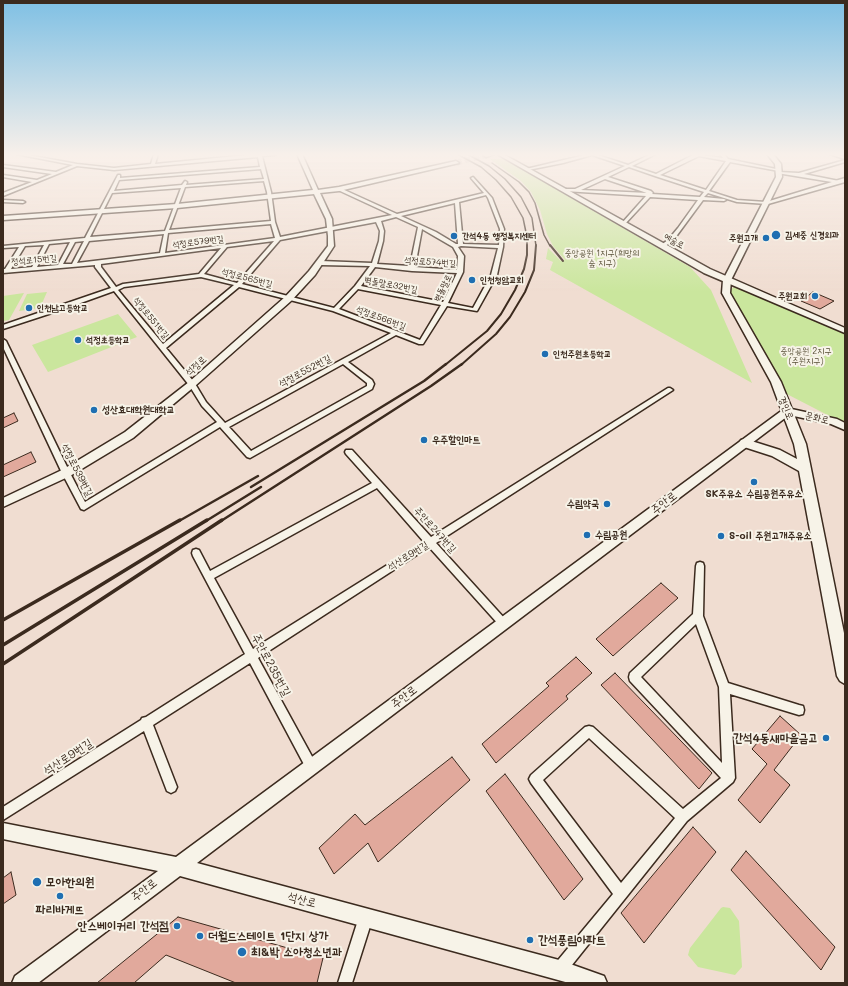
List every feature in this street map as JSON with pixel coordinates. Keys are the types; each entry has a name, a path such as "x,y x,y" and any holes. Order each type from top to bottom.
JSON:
{"main road":[{"path":"3,218 177,206 238,200"},
{"name":"석정로","path":"3,503 66,473 129,435 192,384 288,298 321,263 331,246 329,219 319,200"},
{"name":"예술로","path":"582,200 663,246 727,280 845,331"},
{"path":"727,280 767,200"},
{"path":"766,203 776,200"},
{"name":"경인로","path":"727,280 726,293 776,382 800,444 845,676"},
{"name":"문화로","path":"787,411 834,422 845,427"},
{"name":"주안로","path":"22,983 176,866 787,411"},
{"path":"745,443 776,453 805,469"},
{"name":"석산로","path":"3,831 176,866 559,970 597,983"}],"street":[{"path":"74,265 107,200"},
{"path":"162,254 166,233 179,200"},
{"path":"163,347 238,285 278,239 269,200"},
{"path":"363,200 458,245 501,247 502,229 491,200"},
{"name":"석정로579번길","path":"67,265 98,263 278,239 398,216 461,200"},
{"path":"624,224 645,200"},
{"path":"663,246 670,241 680,229 701,200"},
{"path":"720,200 766,203"},
{"path":"3,201 23,202"},
{"name":"벽돌말로","path":"422,343 445,304 460,272 461,256 458,245 457,201"},
{"path":"374,265 381,241 382,231 378,220"},
{"path":"3,247 273,222"},
{"path":"412,269 420,227"},
{"path":"60,266 73,241"},
{"path":"34,268 47,243"},
{"path":"5,271 23,245"},
{"name":"석정로565번길","path":"201,275 225,247"},
{"name":"벽돌말로32번길","path":"357,287 475,310 494,275 501,247"},
{"name":"석정로551번길","path":"98,263 98,267 192,384"},
{"name":"석정로574번길","path":"321,263 374,265 460,272"},
{"name":"정석로15번길","path":"5,271 67,265"},
{"name":"석정로566번길","path":"335,310 357,287 374,265"},
{"name":"석정로565번길","path":"3,327 123,286 201,275 288,298"},
{"name":"석정로566번길","path":"288,298 335,310 422,343"},
{"name":"석정로552번길","path":"223,425 235,420 396,333"},
{"name":"석정로539번길","path":"3,341 66,473 84,507 223,425"},
{"path":"192,384 204,404 250,455 370,387 370,382 344,362"},
{"name":"석산로9번길","path":"3,814 670,390"},
{"name":"주안로247번길","path":"349,452 503,623"},
{"path":"209,576 378,484"},
{"name":"주안로235번길","path":"196,553 311,766"},
{"path":"700,566 698,616 724,687 729,778"},
{"path":"698,616 634,677 729,778"},
{"path":"724,687 799,710"},
{"path":"146,722 171,788"},
{"path":"621,894 535,779 589,731 683,817"},
{"path":"559,970 683,817 729,778"},
{"path":"345,983 366,917"}],"green space":[{"name":"중앙공원 1지구(희망의 숲 지구)","path":"535,200 575,200 690,267 711,290 752,383 550,270 553,262 546,259 548,248 561,261 565,260 553,246 547,234 540,210"},
{"name":"중앙공원 2지구 (주원지구)","path":"734,287 740,287 845,331 845,424 779,390 726,293"},
{"path":"47,292 40,308 19,311 27,294"},
{"path":"24,293 9,320 3,321 3,296"},
{"path":"118,314 137,337 48,372 32,345"},
{"path":"723,907 730,908 739,921 742,967 735,975 698,967 688,955 690,948"}],"building":[{"name":"주원교회","path":"813,292 834,301 820,309 801,301"},
{"path":"14,413 18,421 3,428 3,418"},
{"path":"31,452 36,462 3,477 3,465"},
{"path":"661,583 678,598 613,656 596,639"},
{"path":"576,657 592,673 566,696 568,699 496,763 482,744 549,686 546,683"},
{"path":"615,673 712,773 699,789 601,685"},
{"path":"780,716 801,735 774,770 790,785 760,823 738,800 767,764 752,749"},
{"path":"452,757 470,780 378,862 368,843 334,874 319,848 355,814 365,825"},
{"path":"505,774 583,879 564,900 486,791"},
{"path":"693,827 716,852 644,943 621,913"},
{"path":"746,851 835,947 821,970 731,870"},
{"path":"11,872 16,895 3,904 3,878"},
{"name":"더월드스테이트 1단지 상가","path":"178,917 323,958 317,983 236,983 166,955 134,983 97,983"}],"railway":[{"path":"445,365 487,331 501,314 515,290 524,269 527,255 527,237 523,218 513,200"},
{"path":"523,200 532,218 536,246"},
{"path":"533,200 544,235 550,246"},
{"path":"550,245 563,261"},
{"path":"461,365 496,334 510,317 525,292 534,270 536,246"},
{"path":"251,487 424,381 446,364"},
{"path":"221,521 431,386 462,364"},
{"path":"179,521 258,476"},
{"path":"206,521 261,487"},
{"path":"3,620 180,520"},
{"path":"3,645 207,520"},
{"path":"3,664 222,520"}],"place":[{"name":"김세중 신경외과","path":"776,235"},
{"name":"간석4동 행정복지센터","path":"454,236"},
{"name":"주원고개","path":"766,238"},
{"name":"인천청암교회","path":"472,280"},
{"name":"주원교회","path":"815,296"},
{"name":"인천남고등학교","path":"29,308"},
{"name":"석정초등학교","path":"78,340"},
{"name":"인천주원초등학교","path":"545,354"},
{"name":"성산효대학원대학교","path":"94,410"},
{"name":"우주할인마트","path":"424,440"},
{"name":"SK주유소 수림공원주유소","path":"754,482"},
{"name":"수림약국","path":"607,504"},
{"name":"수림공원","path":"587,535"},
{"name":"S-oil 주원고개주유소","path":"721,536"},
{"name":"간석4동새마을금고","path":"826,738"},
{"name":"모아한의원","path":"37,882"},
{"name":"파리바게뜨","path":"60,896"},
{"name":"안스베이커리 간석점","path":"177,926"},
{"name":"더월드스테이트 1단지 상가","path":"200,936"},
{"name":"간석풍림아파트","path":"530,940"},
{"name":"최&박 소아청소년과","path":"242,952"}]}
